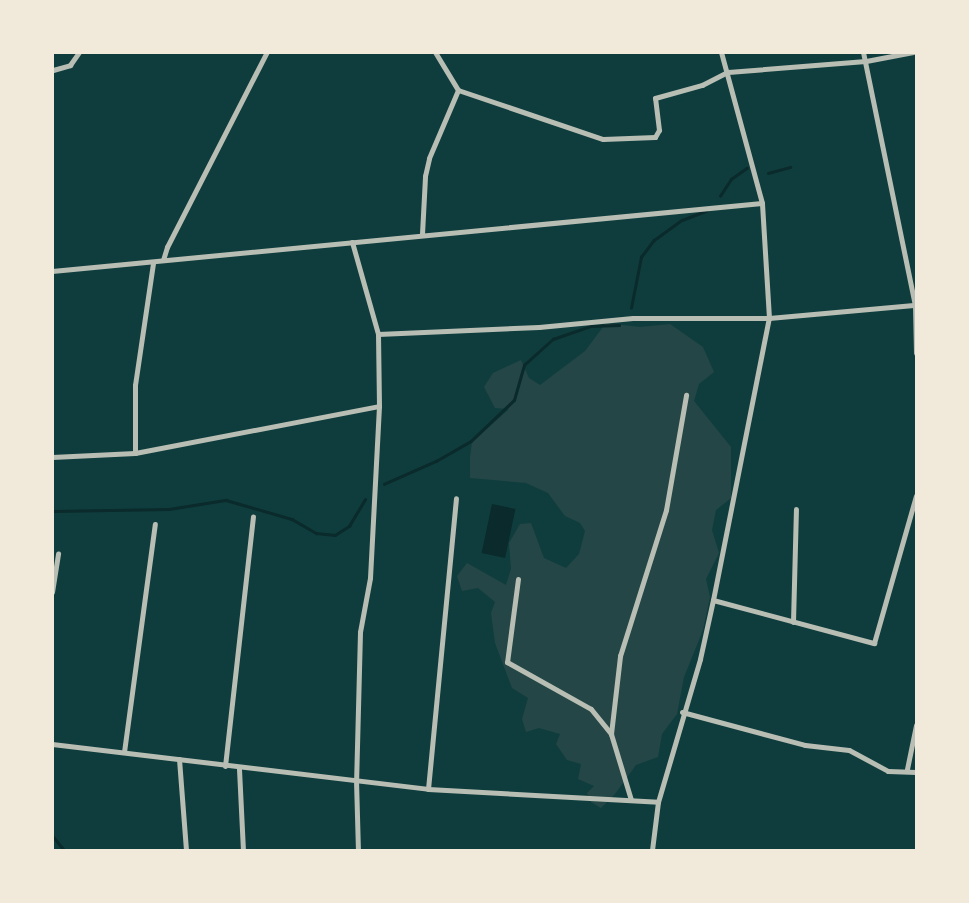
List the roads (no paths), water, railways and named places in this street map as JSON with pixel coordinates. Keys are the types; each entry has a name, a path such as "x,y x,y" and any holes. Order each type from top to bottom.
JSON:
{"street":[{"path":"52,70 70,65 79,52"},
{"path":"163,260 167,247 267,52"},
{"path":"435,52 458,90 603,139 620,136 642,139 655,137 659,131 655,98 702,85 728,72 866,61 913,52"},
{"path":"652,850 658,802 682,712 700,659 713,600 769,318 762,203 721,52"},
{"path":"863,52 916,305 916,353"},
{"path":"422,234 425,176 458,90"},
{"path":"52,271 762,203"},
{"path":"352,242 378,334 379,406 370,578 360,632 356,780 358,850"},
{"path":"135,453 135,386 153,263"},
{"path":"378,334 539,327 633,318 769,318 916,305"},
{"path":"611,734 620,656 666,510 686,395"},
{"path":"52,457 135,453 379,406"},
{"path":"713,600 874,643 916,496"},
{"path":"428,789 456,498"},
{"path":"793,622 796,509"},
{"path":"225,766 253,517"},
{"path":"124,752 155,524"},
{"path":"52,592 58,553"},
{"path":"518,579 508,662 527,676 592,709 611,734 631,800"},
{"path":"682,712 805,745 849,750 888,771 907,769 916,772"},
{"path":"907,769 916,725"},
{"path":"52,744 239,769 428,789 658,802"},
{"path":"179,759 186,850"},
{"path":"239,769 243,850"}],"waterway":[{"path":"768,173 790,167"},
{"path":"720,196 731,179 747,168"},
{"path":"631,308 641,257 654,240 682,220 706,211"},
{"path":"384,484 436,461 471,441 514,400 524,365 553,339 590,326 619,325"},
{"path":"52,511 169,509 226,500 292,519 316,533 335,535 349,526 365,499"},
{"path":"52,835 64,850"}]}
